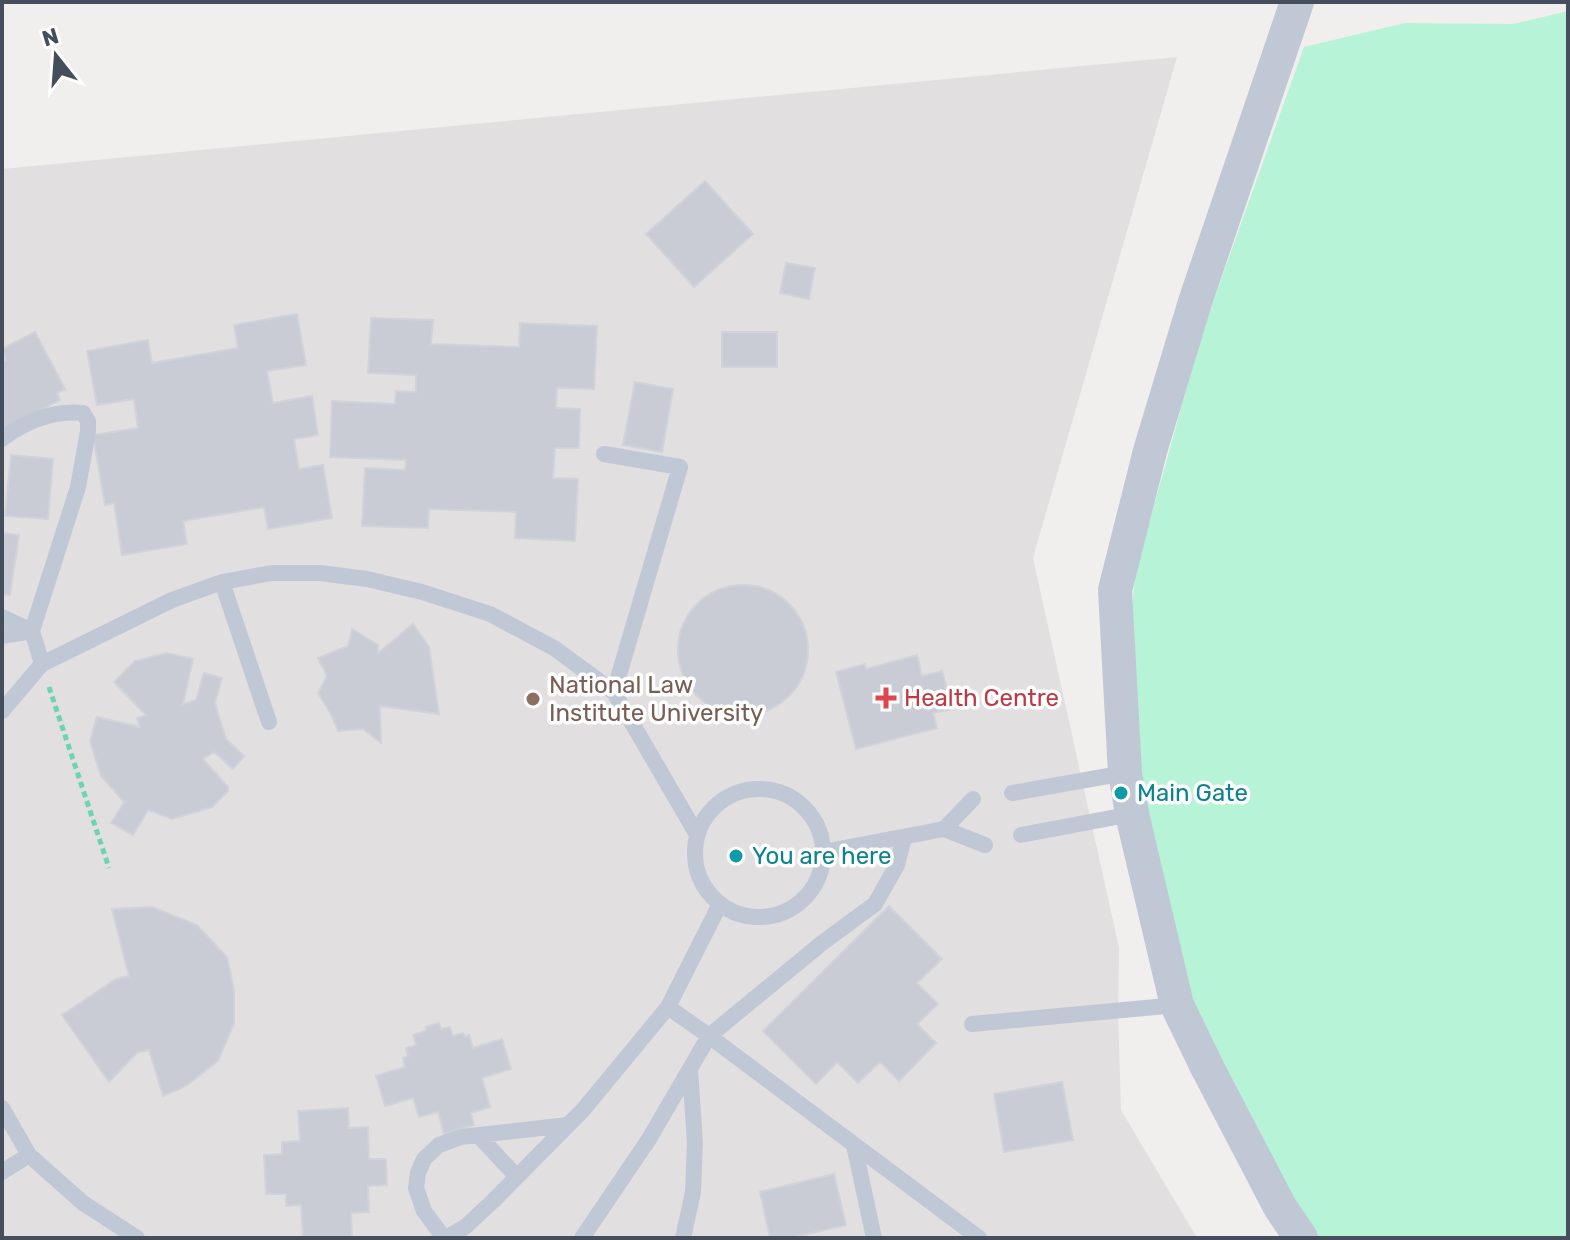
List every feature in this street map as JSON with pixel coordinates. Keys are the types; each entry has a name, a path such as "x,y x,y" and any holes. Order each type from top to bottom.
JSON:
{"street":[{"path":"1297,2 1195,302 1150,451 1115,590 1125,773 1177,1005 1280,1207 1301,1238"}],"lane":[{"path":"2,439 30,422 53,414 83,413 88,421 78,487 32,631 42,664"},
{"path":"604,454 680,467 614,692"},
{"path":"2,711 42,664 172,600 222,582 272,573 320,573 367,579 422,592 490,614 554,648 614,692 696,833 696,867 702,883 720,904 742,915 776,915 806,897 822,867 821,836 815,822 794,799 780,793 765,789 733,795 706,817 696,833"},
{"path":"222,582 269,722"},
{"path":"2,617 32,631"},
{"path":"2,636 32,631"},
{"path":"1012,793 1125,773"},
{"path":"823,852 944,829 973,799"},
{"path":"1021,835 1132,814"},
{"path":"944,829 985,845"},
{"path":"582,1238 649,1139 709,1036 822,943 875,904 897,865 904,838"},
{"path":"568,1125 461,1137 439,1145 424,1159 418,1173 416,1188 424,1211 445,1238 465,1227 517,1177 583,1110 668,1007 720,904"},
{"path":"972,1024 1177,1005"},
{"path":"668,1007 979,1238"},
{"path":"683,1238 693,1192 695,1155 690,1068"},
{"path":"2,1108 29,1155 83,1203 137,1238"},
{"path":"478,1135 517,1177"},
{"path":"854,1145 874,1238"},
{"path":"2,1172 29,1155"}],"path":[{"path":"42,664 109,868"}],"shaded area":[{"name":"National Law Institute University","path":"1177,57 1033,558 1119,948 1121,1110 1197,1238 2,1238 2,169"}],"green space":[{"path":"1568,11 1568,1238 1310,1238 1193,1056 1121,752 1135,574 1202,333 1304,47 1405,23 1513,24"}],"building":[{"path":"705,181 753,234 694,287 646,234"},
{"path":"786,263 815,268 809,299 780,293"},
{"path":"297,314 306,365 267,371 273,403 312,396 318,435 294,439 299,469 323,465 332,518 268,529 264,507 183,521 187,544 122,555 114,503 105,505 93,435 138,428 134,399 97,405 87,351 148,340 152,363 238,348 234,325"},
{"path":"371,318 433,320 431,344 519,347 520,323 597,326 594,389 557,388 556,408 580,409 579,448 555,448 553,478 578,479 575,541 515,538 516,512 429,509 428,528 362,526 365,468 405,470 406,460 330,457 332,401 395,404 396,391 416,392 416,375 368,373"},
{"path":"35,332 65,389 57,393 60,400 2,431 2,362 6,360 2,349"},
{"path":"722,332 777,332 777,367 722,367"},
{"path":"635,382 673,389 662,452 623,445"},
{"path":"11,455 53,459 48,519 5,516"},
{"path":"2,533 19,535 10,595 2,594"},
{"path":"743,585 768,590 789,604 803,625 808,650 803,675 789,696 768,710 743,715 718,710 697,696 683,675 678,650 683,625 697,604 718,590"},
{"path":"413,624 429,647 439,714 380,706 381,743 363,729 338,731 318,693 327,676 318,658 348,646 352,629 378,645 378,653"},
{"path":"167,653 193,659 183,704 196,700 204,673 222,678 215,703 226,739 244,756 233,769 214,752 203,759 228,787 228,791 212,807 172,819 148,810 133,835 111,823 124,802 126,804 101,776 90,741 97,717 140,727 137,718 146,715 114,682 135,661"},
{"path":"917,655 922,676 942,671 952,709 933,713 937,728 856,749 836,672 865,664 866,669"},
{"path":"889,906 942,959 917,983 938,1004 917,1024 936,1043 899,1081 880,1062 858,1083 837,1062 816,1084 763,1031"},
{"path":"152,907 197,925 227,957 234,990 234,1023 218,1061 186,1086 163,1096 149,1050 137,1053 109,1082 62,1015 116,979 129,976 112,909"},
{"path":"439,1023 441,1029 450,1027 453,1036 469,1035 473,1048 502,1039 511,1069 482,1078 490,1107 471,1113 474,1125 444,1134 438,1112 419,1117 413,1098 385,1106 376,1076 405,1067 403,1058 408,1056 406,1048 416,1045 413,1035"},
{"path":"1062,1082 1073,1140 1004,1152 994,1094"},
{"path":"348,1108 349,1128 368,1127 369,1159 386,1159 387,1185 368,1186 369,1212 351,1213 352,1238 303,1238 301,1205 286,1206 286,1194 266,1194 264,1155 282,1154 282,1142 300,1141 298,1111"},
{"path":"834,1174 846,1225 791,1238 770,1238 760,1192"}],"place":[{"name":"Health Centre","path":"886,698"},
{"name":"National Law Institute University","path":"533,699"},
{"name":"Main Gate","path":"1121,793"},
{"name":"You are here","path":"736,856"}]}
